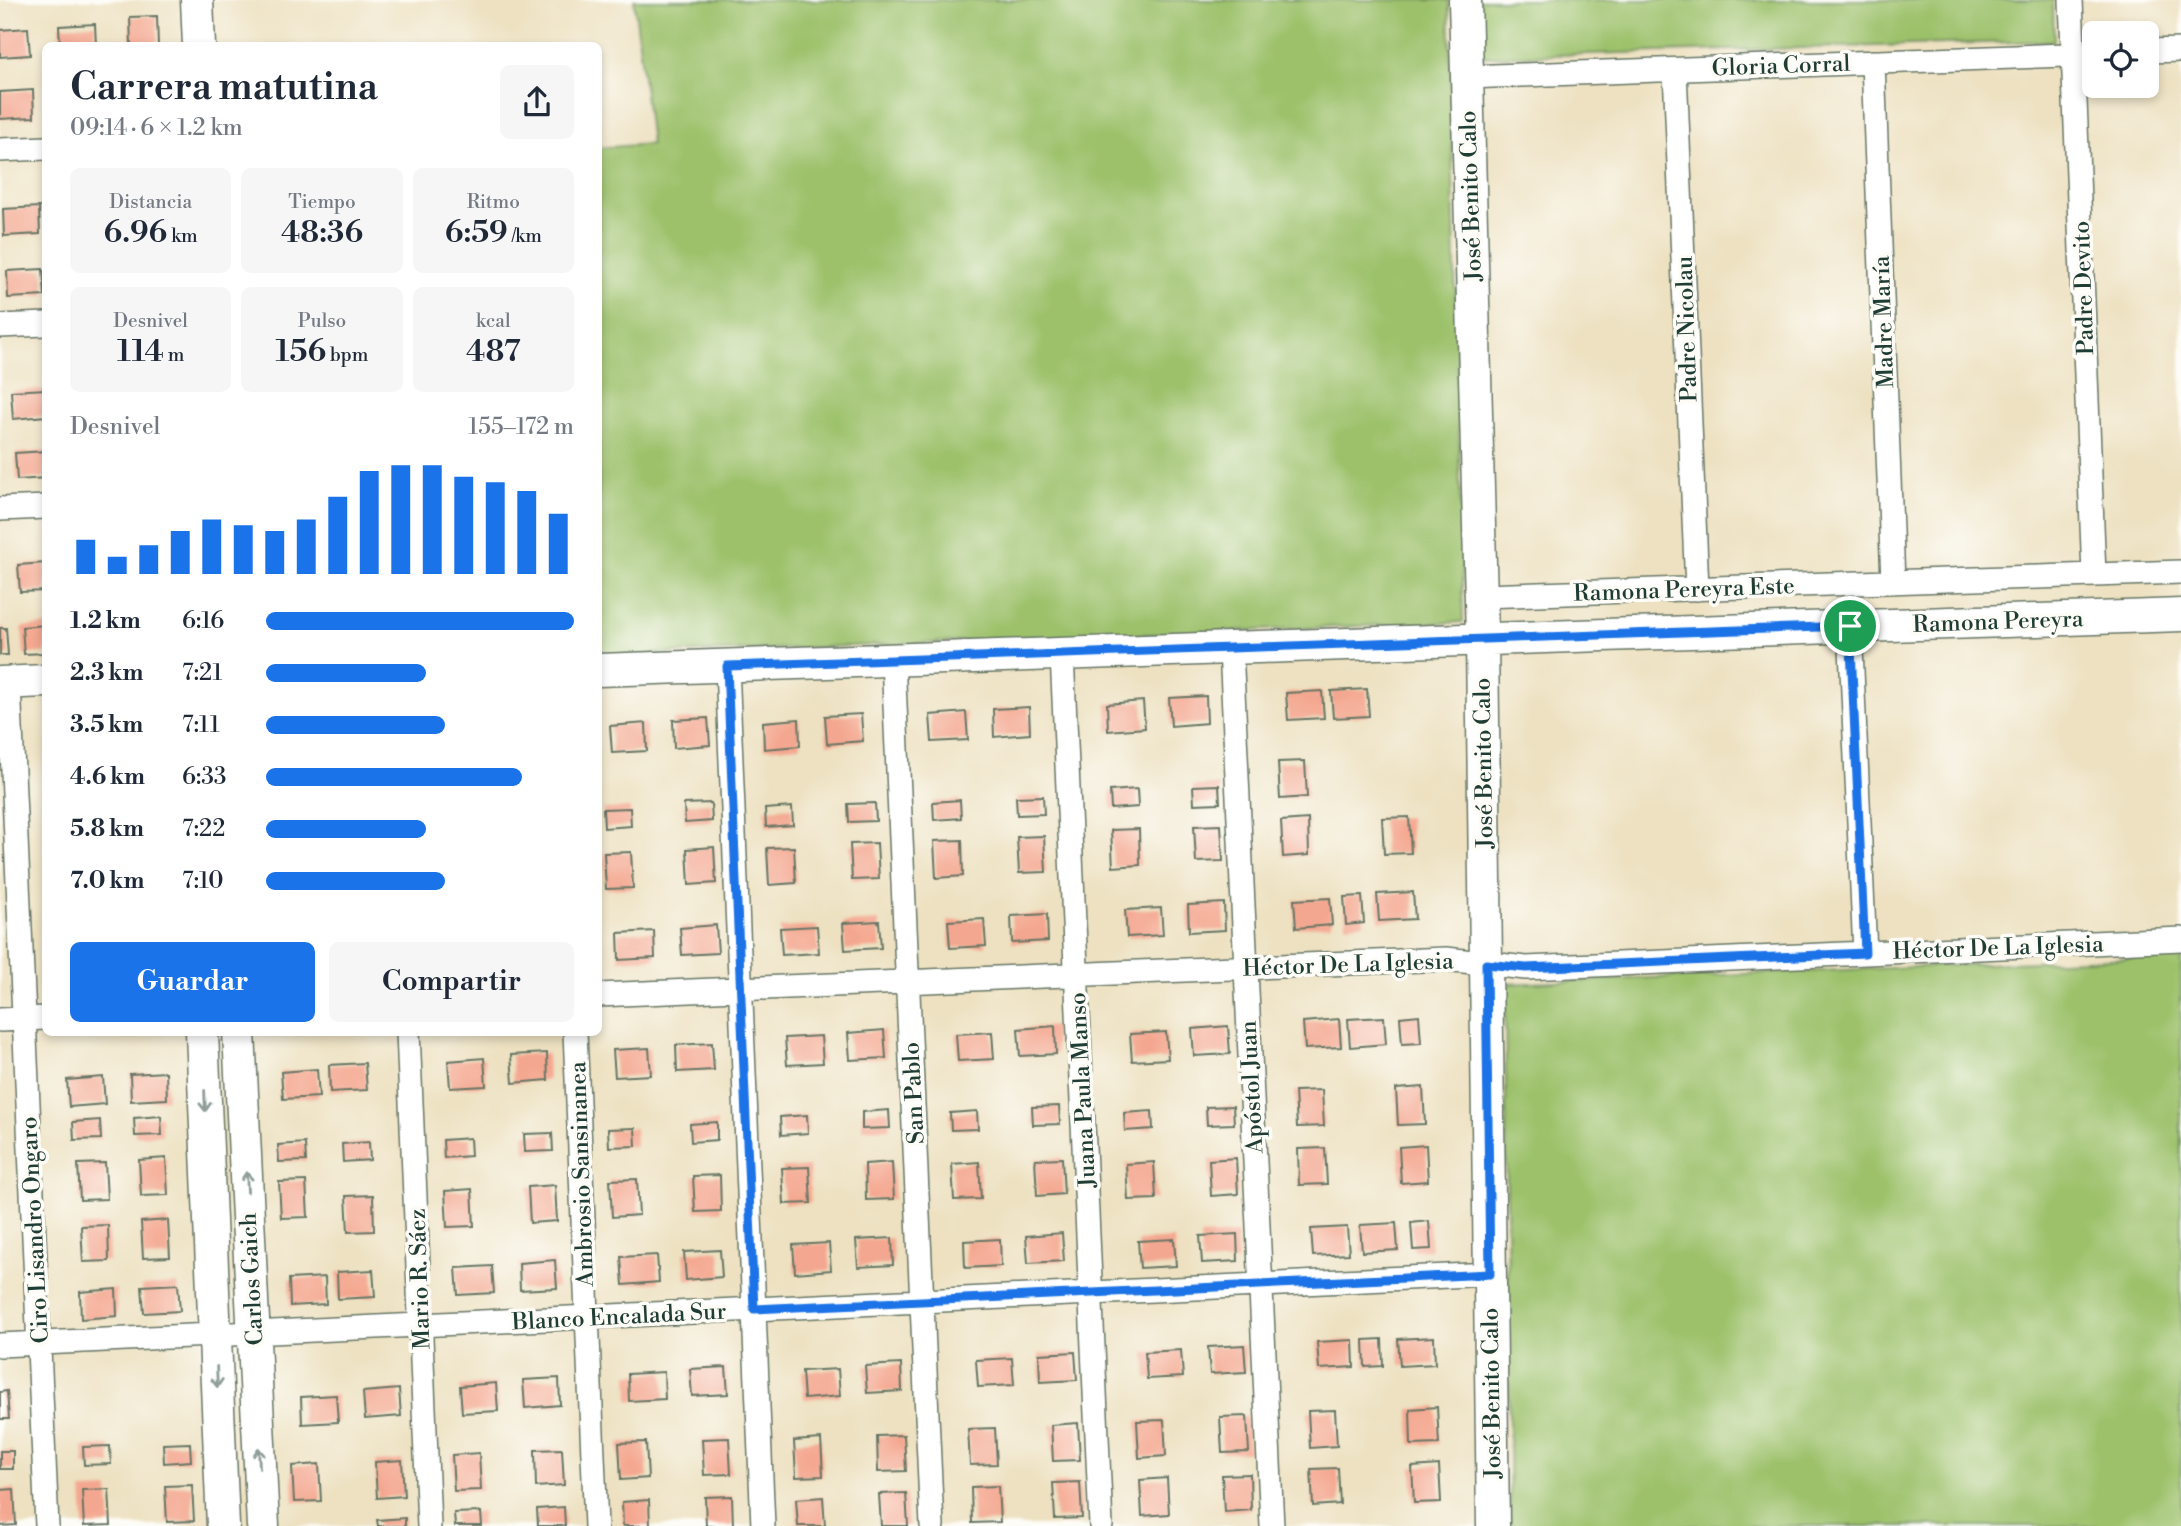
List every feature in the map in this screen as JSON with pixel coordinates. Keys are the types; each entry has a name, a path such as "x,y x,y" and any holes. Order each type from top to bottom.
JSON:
{"street":[{"path":"197,0 199,42"},
{"name":"José Benito Calo","path":"1465,0 1482,639 1493,1526"},
{"name":"Padre Devito","path":"2071,0 2082,46"},
{"path":"2159,51 2181,50"},
{"name":"Gloria Corral","path":"1467,78 2082,54"},
{"name":"Madre María","path":"1873,62 1893,582"},
{"name":"Padre Nicolau","path":"1675,69 1696,589"},
{"name":"Padre Devito","path":"2085,98 2094,575"},
{"path":"0,150 42,148"},
{"path":"0,326 42,324"},
{"path":"0,509 42,507"},
{"name":"Ramona Pereyra Este","path":"1480,596 2181,572"},
{"name":"Ramona Pereyra","path":"602,670 2181,615"},
{"path":"1850,626 1865,953"},
{"name":"Apóstol Juan","path":"1231,648 1272,1526"},
{"name":"Juana Paula Manso","path":"1062,654 1101,1526"},
{"name":"San Pablo","path":"893,660 932,1526"},
{"path":"727,666 763,1526"},
{"path":"5,683 42,681"},
{"name":"Ciro Lisandro Ongaro","path":"5,683 35,1019 39,1343 47,1526"},
{"name":"Héctor De La Iglesia","path":"602,995 1446,960 1526,968 2181,939"},
{"path":"0,1020 35,1019"},
{"name":"Carlos Gaich","path":"202,1036 223,1526"},
{"name":"Carlos Gaich","path":"239,1036 263,1526"},
{"name":"Mario R. Sáez","path":"408,1036 429,1526"},
{"name":"Ambrosio Sansinanea","path":"575,1036 596,1526"},
{"name":"Blanco Encalada Sur","path":"0,1345 1490,1274"}],"green space":[{"path":"634,0 1449,0 1463,622 602,656 602,148 651,144"},
{"path":"1479,0 2053,0 2054,41 1480,57"},
{"path":"2181,956 2181,1526 1510,1526 1505,984"}],"building":[{"path":"157,16 158,42 131,42 130,17"},
{"path":"95,24 96,42 60,42 59,26"},
{"path":"28,28 30,55 0,57 0,30"},
{"path":"33,90 34,117 0,119 0,92"},
{"path":"39,207 40,234 4,236 3,209"},
{"path":"42,269 42,296 8,298 7,271"},
{"path":"42,389 42,416 13,419 11,391"},
{"path":"42,451 42,478 17,480 15,453"},
{"path":"42,563 42,591 20,592 18,565"},
{"path":"42,625 42,653 24,654 22,627"},
{"path":"0,628 6,628 8,655 0,655"},
{"path":"1367,689 1369,716 1333,718 1331,691"},
{"path":"1322,691 1324,718 1288,720 1286,693"},
{"path":"1206,696 1207,723 1171,726 1169,698"},
{"path":"1143,701 1145,728 1108,731 1107,704"},
{"path":"1029,707 1030,734 994,737 993,709"},
{"path":"966,712 968,740 932,742 930,715"},
{"path":"861,714 863,741 827,744 825,716"},
{"path":"708,718 710,745 674,748 673,720"},
{"path":"799,719 800,746 764,749 763,722"},
{"path":"646,723 647,751 612,753 610,726"},
{"path":"1305,761 1307,797 1280,799 1278,762"},
{"path":"1219,785 1220,803 1194,804 1193,786"},
{"path":"1137,789 1138,807 1111,809 1110,791"},
{"path":"1043,796 1044,814 1017,815 1016,797"},
{"path":"960,800 961,818 934,820 933,802"},
{"path":"711,803 712,821 685,823 684,804"},
{"path":"875,803 876,821 849,822 848,804"},
{"path":"792,807 793,825 766,827 765,809"},
{"path":"630,808 631,826 604,828 603,809"},
{"path":"1409,817 1411,853 1384,854 1382,818"},
{"path":"1308,819 1309,855 1283,857 1281,821"},
{"path":"1221,825 1223,861 1196,862 1194,826"},
{"path":"1139,829 1140,865 1113,867 1111,830"},
{"path":"1044,836 1046,872 1019,873 1017,837"},
{"path":"962,840 963,876 936,878 934,841"},
{"path":"877,843 879,879 852,880 850,844"},
{"path":"714,847 716,883 689,885 687,849"},
{"path":"794,847 796,883 769,885 767,848"},
{"path":"631,852 633,888 606,889 604,853"},
{"path":"1413,892 1415,919 1379,921 1377,894"},
{"path":"1362,896 1364,923 1346,925 1344,897"},
{"path":"1330,898 1332,925 1296,928 1294,900"},
{"path":"1224,903 1225,930 1189,932 1188,905"},
{"path":"1161,908 1163,935 1127,937 1125,910"},
{"path":"1047,914 1048,941 1012,943 1011,916"},
{"path":"984,919 986,946 950,948 948,921"},
{"path":"879,921 881,948 845,950 843,923"},
{"path":"716,925 718,953 682,955 680,928"},
{"path":"817,926 819,953 782,955 780,928"},
{"path":"654,931 655,958 619,960 618,933"},
{"path":"1419,1015 1421,1043 1402,1044 1400,1017"},
{"path":"1384,1017 1386,1044 1350,1047 1348,1019"},
{"path":"1339,1019 1341,1047 1305,1049 1303,1022"},
{"path":"1055,1026 1056,1054 1020,1056 1018,1029"},
{"path":"1228,1026 1230,1054 1194,1056 1192,1029"},
{"path":"884,1030 886,1058 850,1060 848,1033"},
{"path":"992,1032 994,1059 958,1061 956,1034"},
{"path":"1166,1032 1168,1059 1132,1061 1130,1034"},
{"path":"821,1036 823,1063 787,1065 785,1038"},
{"path":"712,1043 714,1070 677,1072 676,1045"},
{"path":"649,1048 651,1075 615,1077 613,1050"},
{"path":"547,1053 548,1080 513,1083 511,1055"},
{"path":"484,1058 486,1086 450,1088 448,1061"},
{"path":"365,1063 367,1090 330,1092 329,1065"},
{"path":"317,1069 319,1097 283,1099 281,1072"},
{"path":"166,1072 167,1099 131,1101 130,1074"},
{"path":"103,1077 105,1104 69,1107 67,1080"},
{"path":"1423,1087 1425,1124 1398,1125 1396,1089"},
{"path":"1322,1090 1324,1126 1297,1127 1295,1091"},
{"path":"1059,1106 1060,1124 1033,1125 1032,1107"},
{"path":"1233,1106 1234,1124 1207,1125 1206,1107"},
{"path":"889,1110 890,1128 862,1129 862,1112"},
{"path":"977,1111 978,1129 951,1130 950,1113"},
{"path":"1152,1111 1153,1129 1125,1131 1124,1113"},
{"path":"807,1115 808,1133 781,1135 780,1117"},
{"path":"161,1116 162,1135 135,1136 134,1118"},
{"path":"100,1120 101,1139 74,1140 73,1122"},
{"path":"717,1122 717,1140 691,1142 690,1124"},
{"path":"635,1128 636,1146 609,1147 608,1129"},
{"path":"552,1133 553,1151 525,1152 524,1134"},
{"path":"470,1138 471,1156 444,1158 443,1140"},
{"path":"369,1142 370,1160 343,1162 342,1144"},
{"path":"305,1143 306,1161 279,1162 278,1145"},
{"path":"1426,1145 1428,1181 1401,1183 1399,1147"},
{"path":"1325,1148 1327,1184 1299,1185 1298,1149"},
{"path":"166,1158 168,1195 141,1196 139,1160"},
{"path":"1062,1158 1064,1194 1037,1196 1035,1159"},
{"path":"1236,1158 1238,1194 1211,1196 1209,1160"},
{"path":"892,1162 894,1199 866,1200 865,1164"},
{"path":"979,1162 981,1199 954,1200 952,1164"},
{"path":"1154,1162 1156,1199 1128,1200 1126,1164"},
{"path":"105,1163 107,1199 80,1200 78,1164"},
{"path":"809,1167 811,1203 784,1204 782,1168"},
{"path":"720,1175 721,1211 695,1212 693,1176"},
{"path":"637,1179 639,1215 612,1217 610,1180"},
{"path":"306,1181 308,1217 281,1218 279,1182"},
{"path":"555,1185 557,1221 530,1223 528,1187"},
{"path":"472,1189 474,1226 447,1227 445,1191"},
{"path":"373,1195 374,1231 348,1232 346,1196"},
{"path":"168,1220 170,1257 143,1258 141,1222"},
{"path":"1429,1221 1431,1249 1413,1250 1411,1223"},
{"path":"1396,1223 1398,1250 1362,1252 1360,1225"},
{"path":"108,1225 109,1261 83,1262 81,1226"},
{"path":"1347,1227 1349,1254 1313,1256 1311,1229"},
{"path":"1062,1233 1064,1261 1028,1263 1026,1236"},
{"path":"1237,1234 1238,1261 1202,1263 1200,1236"},
{"path":"892,1238 893,1265 858,1267 856,1240"},
{"path":"1000,1239 1001,1266 965,1268 964,1241"},
{"path":"1174,1239 1176,1266 1140,1268 1138,1241"},
{"path":"829,1243 831,1270 795,1273 793,1245"},
{"path":"720,1250 722,1277 686,1280 684,1252"},
{"path":"657,1255 659,1282 623,1285 621,1257"},
{"path":"555,1260 557,1288 520,1290 519,1263"},
{"path":"492,1266 494,1293 458,1295 456,1268"},
{"path":"373,1270 375,1297 338,1299 337,1272"},
{"path":"325,1277 326,1304 290,1306 289,1279"},
{"path":"178,1284 180,1311 144,1313 142,1286"},
{"path":"116,1289 117,1316 81,1319 80,1292"},
{"path":"1434,1337 1435,1364 1400,1366 1398,1339"},
{"path":"1382,1339 1383,1366 1365,1367 1364,1340"},
{"path":"1353,1340 1354,1367 1319,1369 1317,1342"},
{"path":"1244,1345 1246,1372 1210,1374 1208,1347"},
{"path":"1181,1350 1183,1377 1147,1379 1145,1352"},
{"path":"1075,1352 1077,1380 1040,1382 1039,1354"},
{"path":"1012,1358 1014,1385 978,1387 976,1360"},
{"path":"901,1364 902,1391 867,1393 865,1366"},
{"path":"726,1367 728,1394 692,1396 690,1369"},
{"path":"838,1369 840,1396 804,1399 802,1371"},
{"path":"664,1372 665,1399 629,1401 628,1374"},
{"path":"559,1378 560,1405 525,1408 523,1380"},
{"path":"496,1383 498,1411 462,1413 460,1386"},
{"path":"399,1389 401,1416 365,1419 363,1392"},
{"path":"7,1391 9,1419 0,1419 0,1392"},
{"path":"336,1395 338,1422 302,1424 301,1397"},
{"path":"1437,1407 1439,1444 1411,1445 1410,1409"},
{"path":"1335,1410 1337,1446 1310,1448 1308,1411"},
{"path":"1247,1416 1249,1452 1222,1453 1220,1417"},
{"path":"1164,1420 1166,1456 1139,1458 1137,1421"},
{"path":"1078,1423 1080,1460 1053,1461 1051,1425"},
{"path":"995,1428 997,1464 970,1465 968,1429"},
{"path":"904,1435 906,1471 878,1472 877,1436"},
{"path":"729,1438 731,1474 704,1475 702,1439"},
{"path":"821,1439 823,1476 796,1477 794,1441"},
{"path":"646,1442 648,1478 621,1480 619,1443"},
{"path":"190,1443 191,1461 164,1463 163,1444"},
{"path":"110,1446 111,1464 84,1465 83,1447"},
{"path":"562,1449 564,1485 536,1487 535,1450"},
{"path":"0,1451 13,1451 13,1469 0,1469"},
{"path":"479,1453 481,1490 454,1491 452,1455"},
{"path":"402,1460 404,1496 377,1498 375,1462"},
{"path":"319,1464 321,1501 294,1502 292,1466"},
{"path":"1439,1465 1441,1502 1414,1503 1412,1467"},
{"path":"1338,1468 1340,1504 1313,1506 1311,1469"},
{"path":"1250,1474 1251,1510 1224,1512 1222,1475"},
{"path":"1167,1478 1169,1514 1142,1516 1140,1480"},
{"path":"1080,1482 1082,1518 1055,1519 1053,1483"},
{"path":"192,1485 194,1521 167,1522 165,1486"},
{"path":"998,1486 1000,1522 972,1523 971,1487"},
{"path":"14,1489 16,1525 0,1526 0,1490"},
{"path":"109,1489 111,1525 84,1526 82,1490"},
{"path":"906,1493 908,1526 881,1526 879,1494"},
{"path":"732,1496 733,1526 706,1526 705,1497"},
{"path":"823,1497 825,1526 798,1526 796,1499"},
{"path":"649,1500 650,1526 623,1526 622,1502"},
{"path":"564,1507 565,1526 538,1526 537,1509"},
{"path":"481,1512 482,1526 455,1526 454,1513"},
{"path":"405,1518 405,1526 378,1526 377,1520"}],"route":[{"path":"1850,626 1865,953 1526,968 1486,964 1490,1274 754,1309 727,666 1850,626"}]}
